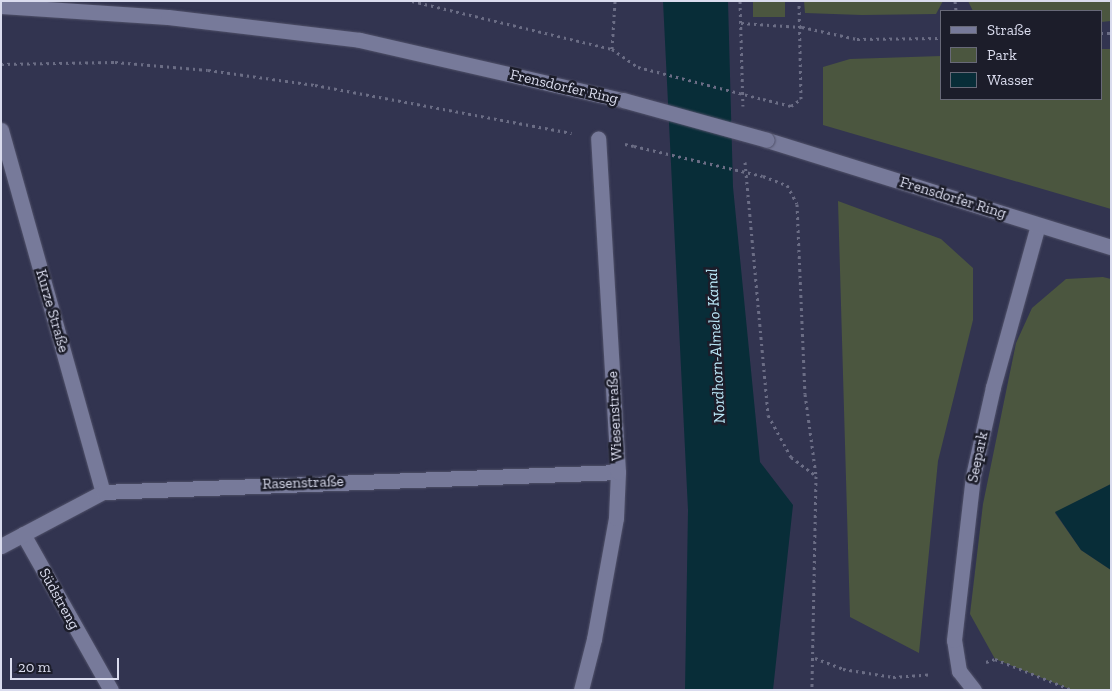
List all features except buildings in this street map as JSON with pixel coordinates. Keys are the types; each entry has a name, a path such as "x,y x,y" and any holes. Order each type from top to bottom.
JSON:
{"street":[{"name":"Frensdorfer Ring","path":"1,6 168,16 360,40 623,100 767,140 1111,247"},
{"name":"Kurze Straße","path":"1,130 103,492"},
{"name":"Wiesenstraße","path":"581,690 594,639 616,518 618,472 598,138"},
{"name":"Seepark","path":"974,690 959,671 954,640 973,476 993,387 1038,225"},
{"name":"Rasenstraße","path":"1,546 103,492 618,472"},
{"name":"Südstreng","path":"23,534 111,690"}],"path":[{"path":"412,1 612,48 638,67 791,106 801,99 802,27 800,1"},
{"path":"612,48 615,1"},
{"path":"740,1 741,50"},
{"path":"740,22 802,27 858,40 940,38"},
{"path":"1,64 115,62 208,70 315,85 598,138 762,176 787,185 796,204 805,394 816,476 815,658 812,690"},
{"path":"746,195 763,340 768,414 791,457 816,476"},
{"path":"815,658 843,670 893,677 959,671 995,659 1072,690"}],"green space":[{"path":"753,1 785,1 785,17 753,17"},
{"path":"804,1 943,1 936,14 862,15 805,13"},
{"path":"968,1 1111,1 1111,21 1102,22 1102,10 972,10"},
{"path":"1102,49 1111,49 1111,209 823,125 823,67 850,59 940,56 940,100 1102,100"},
{"path":"838,201 941,239 973,268 973,320 938,461 919,653 850,617"},
{"path":"1103,277 1111,279 1111,484 1055,513 1081,550 1111,570 1111,690 1072,690 995,659 970,614 983,504 1016,343 1032,308 1066,279"}],"water":[{"name":"Nordhorn-Almelo-Kanal","path":"663,1 728,1 733,187 760,462 793,505 773,690 685,690 688,510"},
{"path":"1111,484 1111,570 1081,550 1055,512"}]}
